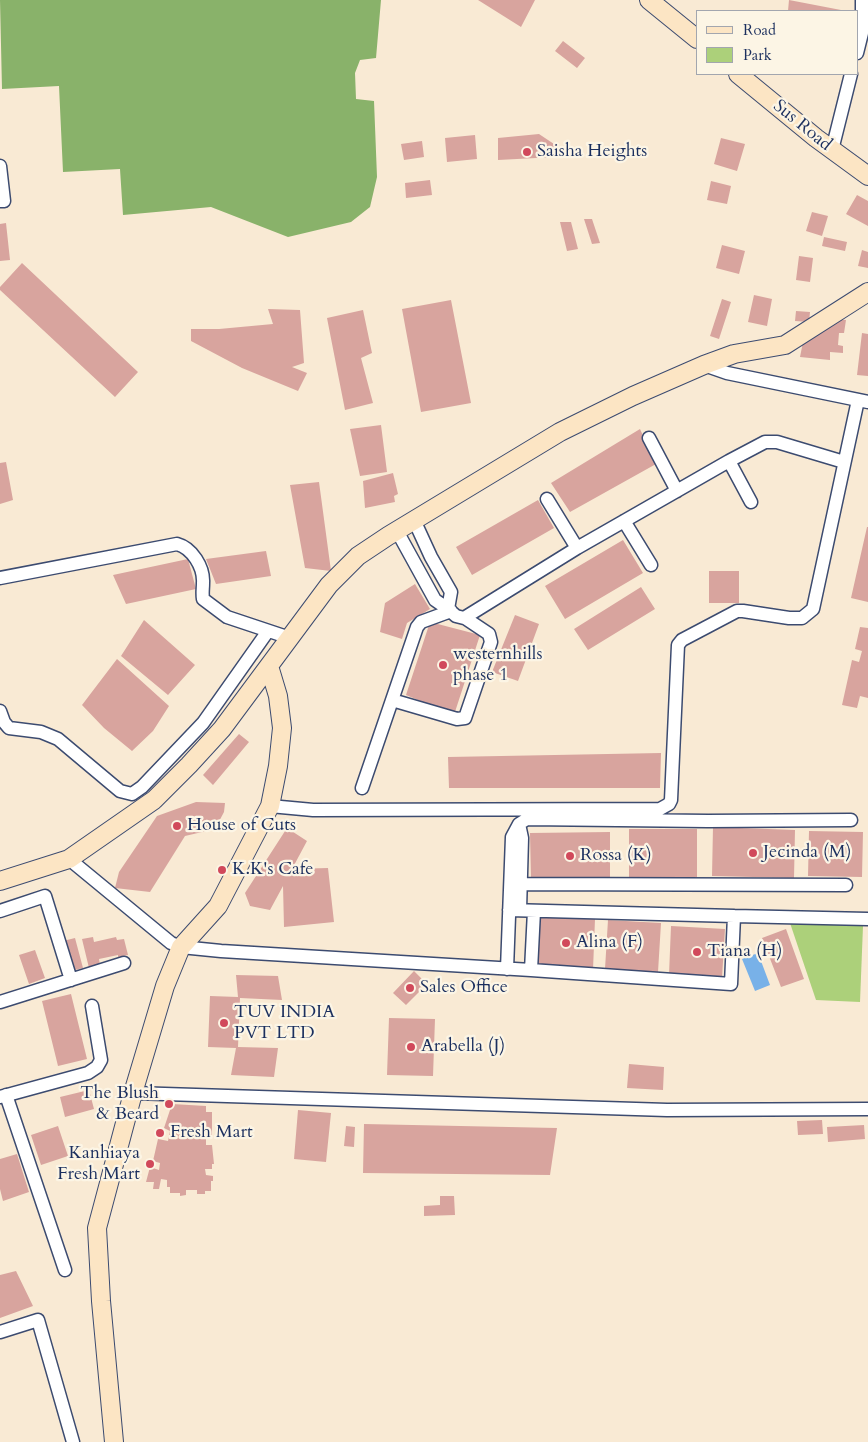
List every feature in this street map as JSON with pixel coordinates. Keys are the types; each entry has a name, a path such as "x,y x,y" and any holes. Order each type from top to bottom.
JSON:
{"street":[{"path":"649,0 696,38"},
{"path":"858,49 862,32 862,0"},
{"name":"Sus Road","path":"739,75 832,150 868,176"},
{"path":"832,150 851,75"},
{"path":"0,166 4,200 0,201"},
{"path":"0,881 69,859 154,800 222,728 336,578 358,556 560,432 633,396 704,365 734,354 785,345 868,292"},
{"path":"270,806 313,810 660,809 666,807 671,800 678,645 682,640 737,611 802,618 813,609 844,462 863,401 727,373 704,365"},
{"path":"649,438 677,491"},
{"path":"465,618 577,548 765,442 771,441 844,462"},
{"path":"729,461 751,502"},
{"path":"547,499 577,548"},
{"path":"414,520 431,557 451,592 449,610"},
{"path":"624,521 650,565"},
{"path":"392,700 457,719 466,718 491,642 489,634 465,618 456,616 435,600 397,531"},
{"path":"0,578 177,544 188,549 199,563 204,582 202,588 203,599 227,617 290,638"},
{"path":"362,788 417,627 421,622 449,610"},
{"path":"0,711 4,722 9,728 41,732 58,739 120,791 132,794 142,787 203,723 268,631"},
{"path":"114,1442 101,1301 97,1228 133,1093 165,986 181,946 218,906 270,806 278,766 282,728 278,696 269,666"},
{"path":"515,910 512,837 519,824 527,819 851,820"},
{"path":"507,969 515,910 521,884 522,838 519,824"},
{"path":"69,859 171,943 221,952 731,984 734,916"},
{"path":"521,884 846,885"},
{"path":"0,911 45,896 71,980"},
{"path":"515,910 868,919"},
{"path":"531,970 534,911"},
{"path":"0,1002 124,963"},
{"path":"65,1270 3,1096 88,1073 96,1067 101,1060 92,1006"},
{"path":"133,1093 667,1110 868,1109"},
{"path":"0,1332 38,1320 73,1442"}],"green space":[{"path":"0,0 381,0 376,58 360,60 355,73 356,99 374,101 377,177 370,207 351,222 288,237 211,207 123,215 120,169 63,172 59,86 2,89"},
{"path":"790,923 863,926 860,1002 816,1000"}],"water":[{"path":"758,953 770,985 755,991 742,959"}],"building":[{"path":"478,0 535,0 521,27"},
{"path":"789,0 841,10 788,10"},
{"path":"563,41 585,58 577,68 555,51"},
{"name":"Saisha Heights","path":"539,134 557,146 555,157 498,160 498,138"},
{"path":"475,135 477,159 447,162 445,138"},
{"path":"721,138 745,144 737,171 714,164"},
{"path":"422,141 424,157 404,160 401,144"},
{"path":"430,180 432,195 406,198 405,183"},
{"path":"711,181 731,186 727,204 707,200"},
{"path":"857,195 868,201 868,226 846,214"},
{"path":"812,212 828,216 822,236 806,231"},
{"path":"584,219 592,219 600,243 592,244"},
{"path":"560,222 571,222 578,249 567,251"},
{"path":"6,223 10,260 0,261 0,224"},
{"path":"824,237 847,242 845,251 822,246"},
{"path":"722,245 745,251 739,274 716,268"},
{"path":"862,250 868,252 868,268 858,266"},
{"path":"799,256 813,258 810,282 796,280"},
{"path":"22,263 138,372 115,397 0,290 0,287"},
{"path":"754,295 772,299 767,326 748,322"},
{"path":"722,299 731,302 719,339 710,336"},
{"path":"451,300 471,403 421,412 402,309"},
{"path":"268,309 300,310 304,363 292,367 307,373 298,391 242,368 191,341 191,329 219,329 273,324"},
{"path":"363,310 372,353 361,358 373,403 345,410 327,318"},
{"path":"796,311 810,312 809,322 795,321"},
{"path":"837,319 846,320 844,333 839,333 838,345 843,346 843,353 830,352 830,360 800,357 803,342 830,323 836,324"},
{"path":"862,333 868,334 868,376 857,375"},
{"path":"381,425 387,472 360,476 350,429"},
{"path":"640,429 656,464 570,512 551,483"},
{"path":"6,462 13,500 0,504 0,463"},
{"path":"393,473 398,494 394,496 395,502 365,508 363,481"},
{"path":"319,482 331,571 305,568 290,485"},
{"path":"538,500 554,528 472,575 456,547"},
{"path":"868,527 868,602 851,598"},
{"path":"623,540 643,573 565,619 545,586"},
{"path":"266,551 271,576 216,584 206,559"},
{"path":"188,559 196,589 126,604 113,575"},
{"path":"709,571 739,571 739,603 709,603"},
{"path":"415,584 430,609 407,623 402,639 380,632 385,603"},
{"path":"641,587 655,609 588,650 574,629"},
{"path":"515,615 539,624 518,681 492,672"},
{"path":"144,620 195,665 168,695 121,656"},
{"name":"westernhills phase 1","path":"430,622 480,635 454,715 406,695"},
{"path":"860,627 868,628 868,698 860,696 857,708 842,705 852,660 859,662 862,651 855,649"},
{"path":"117,659 169,706 153,731 132,751 104,728 82,705"},
{"path":"239,734 249,742 213,785 203,775"},
{"path":"661,753 660,788 449,788 448,757"},
{"path":"196,802 225,803 224,812 215,829 185,836 150,892 115,888 119,872 157,816"},
{"name":"Jecinda (M)","path":"713,827 795,830 794,878 712,876"},
{"path":"287,828 307,841 292,869 328,868 334,922 284,927 283,886 270,910 250,906 245,893"},
{"path":"629,829 697,829 697,877 629,877"},
{"path":"809,831 863,832 862,877 808,876"},
{"name":"Rossa (K)","path":"610,832 610,878 531,879 530,833"},
{"name":"Alina (F)","path":"540,916 595,919 593,970 537,968"},
{"path":"608,920 661,923 658,972 605,969"},
{"name":"Tiana (H)","path":"671,926 725,929 722,978 669,975"},
{"path":"786,929 804,979 781,987 762,938"},
{"path":"93,937 94,942 116,937 117,940 124,939 128,955 99,959 100,965 89,968 82,939"},
{"path":"75,938 83,968 71,971 63,941"},
{"path":"35,950 45,978 29,984 19,955"},
{"name":"Sales Office","path":"414,971 427,984 406,1005 393,993"},
{"name":"TUV INDIA PVT LTD","path":"236,975 278,976 282,1000 240,998 238,1047 278,1048 274,1077 231,1075 236,1048 208,1047 210,996 238,997"},
{"path":"71,994 87,1059 58,1066 42,1001"},
{"name":"Arabella (J)","path":"389,1018 435,1019 433,1076 387,1075"},
{"path":"629,1064 664,1067 663,1090 627,1088"},
{"path":"89,1090 94,1109 65,1117 60,1097"},
{"path":"172,1104 206,1106 206,1112 212,1112 212,1135 206,1135 206,1145 212,1145 214,1164 212,1164 212,1169 205,1169 206,1175 213,1176 213,1181 211,1181 211,1191 205,1191 205,1194 197,1194 197,1190 186,1190 186,1195 180,1196 180,1193 170,1193 170,1187 167,1187 167,1180 161,1179 159,1189 153,1189 154,1182 146,1182 150,1167 159,1170 160,1163 153,1161 158,1139 168,1141 170,1131 164,1128"},
{"path":"298,1110 331,1113 326,1162 294,1159"},
{"path":"822,1120 823,1134 798,1135 797,1121"},
{"path":"364,1124 557,1128 550,1175 363,1173"},
{"path":"864,1125 865,1139 828,1142 827,1127"},
{"path":"58,1126 68,1156 41,1165 31,1135"},
{"path":"346,1126 355,1127 354,1147 344,1146"},
{"path":"17,1154 29,1192 3,1201 0,1189 0,1159"},
{"path":"440,1196 454,1196 455,1215 424,1216 424,1206 440,1205"},
{"path":"16,1271 33,1306 0,1318 0,1275"}],"place":[{"name":"Saisha Heights","path":"527,152"},
{"name":"westernhills phase 1","path":"443,665"},
{"name":"House of Cuts","path":"177,826"},
{"name":"Jecinda (M)","path":"753,853"},
{"name":"Rossa (K)","path":"570,856"},
{"name":"K.K's Cafe","path":"222,870"},
{"name":"Alina (F)","path":"566,943"},
{"name":"Tiana (H)","path":"697,952"},
{"name":"Sales Office","path":"410,988"},
{"name":"TUV INDIA PVT LTD","path":"224,1023"},
{"name":"Arabella (J)","path":"411,1047"},
{"name":"The Blush & Beard","path":"169,1104"},
{"name":"Fresh Mart","path":"160,1133"},
{"name":"Kanhiaya Fresh Mart","path":"150,1164"}]}
